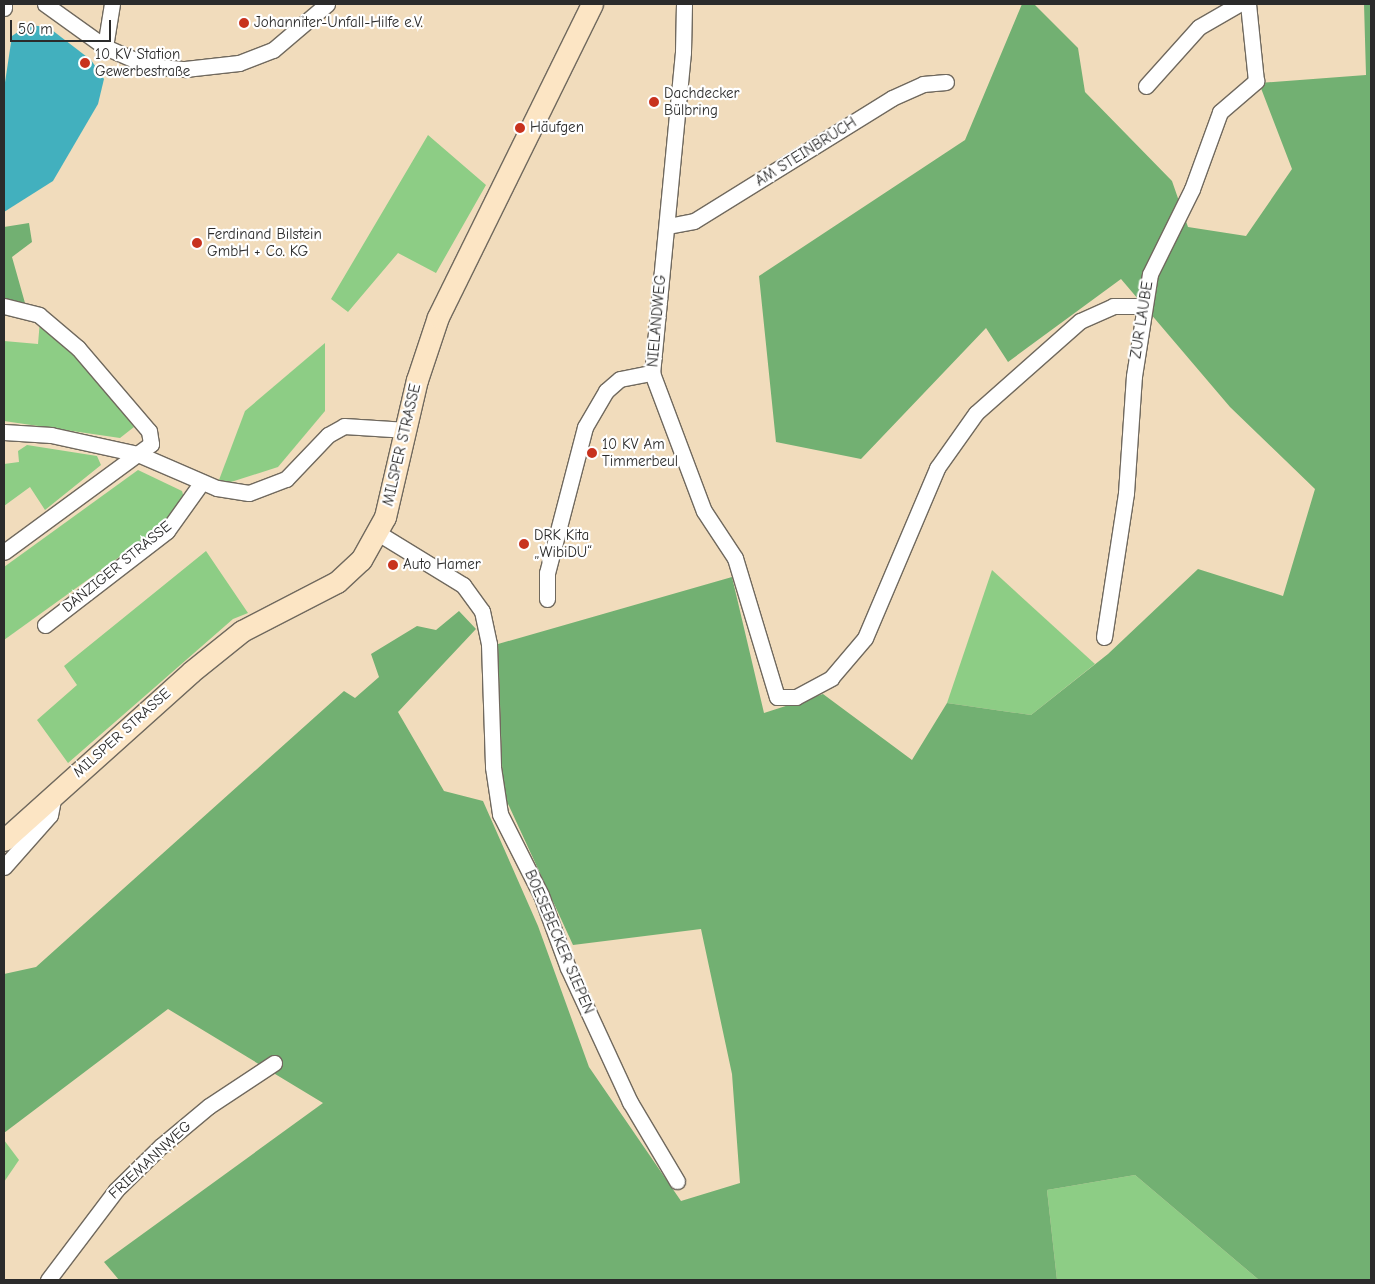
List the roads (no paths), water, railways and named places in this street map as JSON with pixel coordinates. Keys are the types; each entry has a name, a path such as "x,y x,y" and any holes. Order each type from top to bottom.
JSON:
{"street":[{"path":"44,4 105,47 149,66 185,69 239,63 286,42 327,4"},
{"path":"105,47 112,4"},
{"name":"MILSPER STRASSE","path":"4,840 242,632 337,582 361,560 378,533 394,490 406,430 438,317 592,4"},
{"name":"NIELANDWEG","path":"684,4 668,226 652,373 704,511 735,558 773,691 782,700 831,678 865,638 937,468 976,413 1080,321 1113,306 1143,306"},
{"path":"1146,86 1199,27 1239,4"},
{"name":"ZUR LAUBE","path":"1104,637 1126,493 1143,306 1150,274 1192,189 1220,112 1256,80 1248,4"},
{"name":"AM STEINBRUCH","path":"668,226 694,221 892,98 923,84 946,82"},
{"path":"4,306 39,315 78,348 149,431 151,444 4,552"},
{"path":"547,599 547,574 585,427 606,391 620,379 652,373"},
{"path":"4,432 51,435 138,454 202,482 233,491 261,492 286,479 328,435 344,426 406,430"},
{"name":"DANZIGER STRASSE","path":"45,625 167,531 202,482"},
{"name":"BOESEBECKER SIEPEN","path":"378,533 463,586 482,611 489,644 493,767 500,814 541,895 568,968 630,1102 677,1181"},
{"path":"4,867 50,815 54,795"},
{"name":"FRIEMANNWEG","path":"48,1280 116,1190 161,1146 209,1106 274,1063"}],"water":[{"path":"28,25 48,27 91,60 104,79 98,104 53,181 4,212 4,89 12,36"}],"place":[{"name":"Johanniter-Unfall-Hilfe e.V.","path":"244,23"},
{"name":"10 KV Station Gewerbestraße","path":"85,63"},
{"name":"Dachdecker Bülbring","path":"654,102"},
{"name":"Häufgen","path":"520,128"},
{"name":"Ferdinand Bilstein GmbH + Co. KG","path":"197,243"},
{"name":"10 KV Am Timmerbeul","path":"592,453"},
{"name":"DRK Kita „WibiDU“","path":"524,544"},
{"name":"Auto Hamer","path":"393,565"}]}
